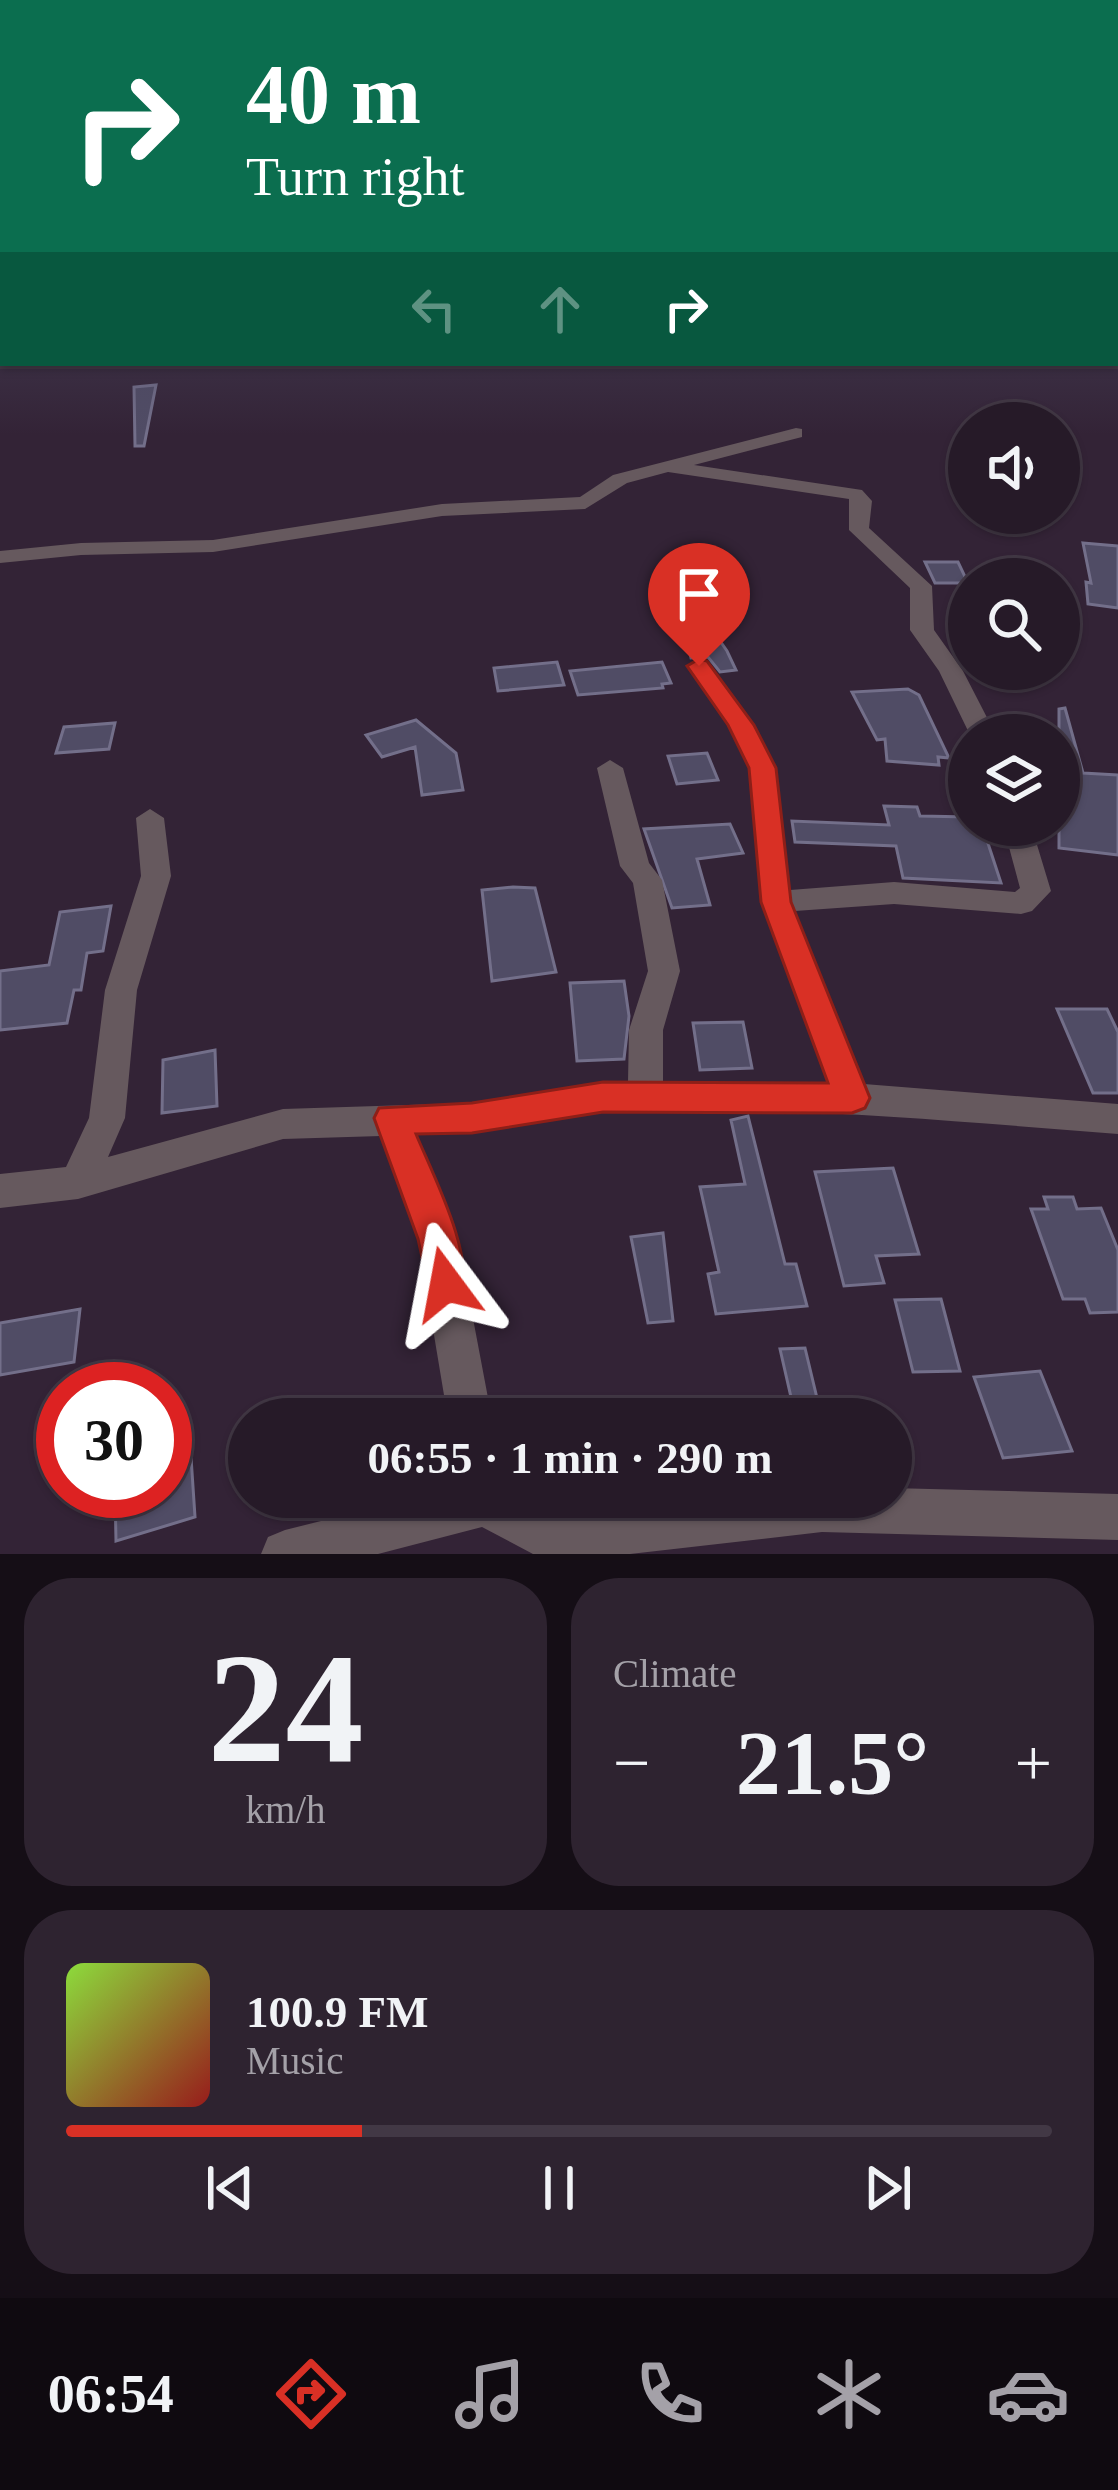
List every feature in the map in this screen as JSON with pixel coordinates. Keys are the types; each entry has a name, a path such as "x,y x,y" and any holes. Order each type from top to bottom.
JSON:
{"street":[{"path":"0,557 213,546 442,510 585,503 620,479 796,433"},
{"path":"662,466 750,483 855,494 862,501 859,530 921,586 922,630 951,671 972,714"},
{"path":"699,666 741,725 763,768 776,902 852,1098"},
{"path":"610,768 635,866 646,880 664,971 646,1030 645,1096"},
{"path":"78,1182 107,1118 121,990 156,876 150,818"},
{"path":"776,902 894,893 1021,903 1036,891 1023,846"},
{"path":"0,1191 78,1182 283,1124 472,1118 645,1096 852,1098 1118,1118"},
{"path":"392,1118 438,1239 466,1398"},
{"path":"912,1511 1118,1516"},
{"path":"285,1554 418,1518"},
{"path":"517,1518 553,1538 739,1518"}],"building":[{"path":"156,385 144,446 135,446 134,387"},
{"path":"1083,543 1118,546 1118,608 1088,604 1086,582 1091,583"},
{"path":"925,562 948,562 948,583 935,583"},
{"path":"695,605 736,670 720,672 708,657 691,658 690,654 698,653 671,608"},
{"path":"557,662 564,685 498,691 494,668"},
{"path":"662,662 671,683 662,684 663,688 578,695 570,671"},
{"path":"908,689 919,695 948,758 938,757 939,765 887,761 885,739 877,740 852,692"},
{"path":"416,720 456,753 463,790 422,795 415,747 382,757 366,735"},
{"path":"115,723 109,749 56,753 64,727"},
{"path":"707,753 718,780 677,784 668,756"},
{"path":"1080,762 1083,773 1118,775 1118,855 1059,848 1080,846"},
{"path":"884,806 917,807 920,816 948,817 948,846 989,846 1001,883 903,878 896,846 795,842 792,821 889,825"},
{"path":"730,824 743,853 697,859 710,905 672,908 644,829"},
{"path":"535,888 556,972 492,981 482,890"},
{"path":"111,906 103,951 87,953 81,990 74,990 67,1023 0,1030 0,971 49,965 60,912"},
{"path":"624,981 629,1016 624,1059 577,1061 570,983"},
{"path":"1057,1009 1107,1009 1118,1032 1118,1093 1093,1093"},
{"path":"743,1022 752,1068 700,1070 693,1023"},
{"path":"215,1050 217,1106 162,1113 163,1060"},
{"path":"748,1116 785,1264 796,1264 807,1306 716,1314 708,1274 719,1272 700,1187 745,1184 731,1120"},
{"path":"893,1168 919,1254 876,1256 884,1283 844,1286 815,1172"},
{"path":"1044,1197 1073,1197 1077,1209 1101,1208 1118,1250 1118,1312 1090,1313 1085,1299 1063,1299 1031,1209 1048,1209"},
{"path":"663,1233 673,1321 648,1323 631,1237"},
{"path":"941,1299 960,1371 913,1372 895,1300"},
{"path":"80,1309 74,1362 36,1362 36,1369 0,1375 0,1323"},
{"path":"805,1348 817,1398 791,1398 780,1349"},
{"path":"1040,1371 1072,1451 1003,1458 974,1377"},
{"path":"116,1518 192,1518 116,1541"}],"route":[{"path":"446,1284 438,1239 392,1118 472,1118 603,1097 852,1098 776,902 763,768 741,725 699,666"}]}
